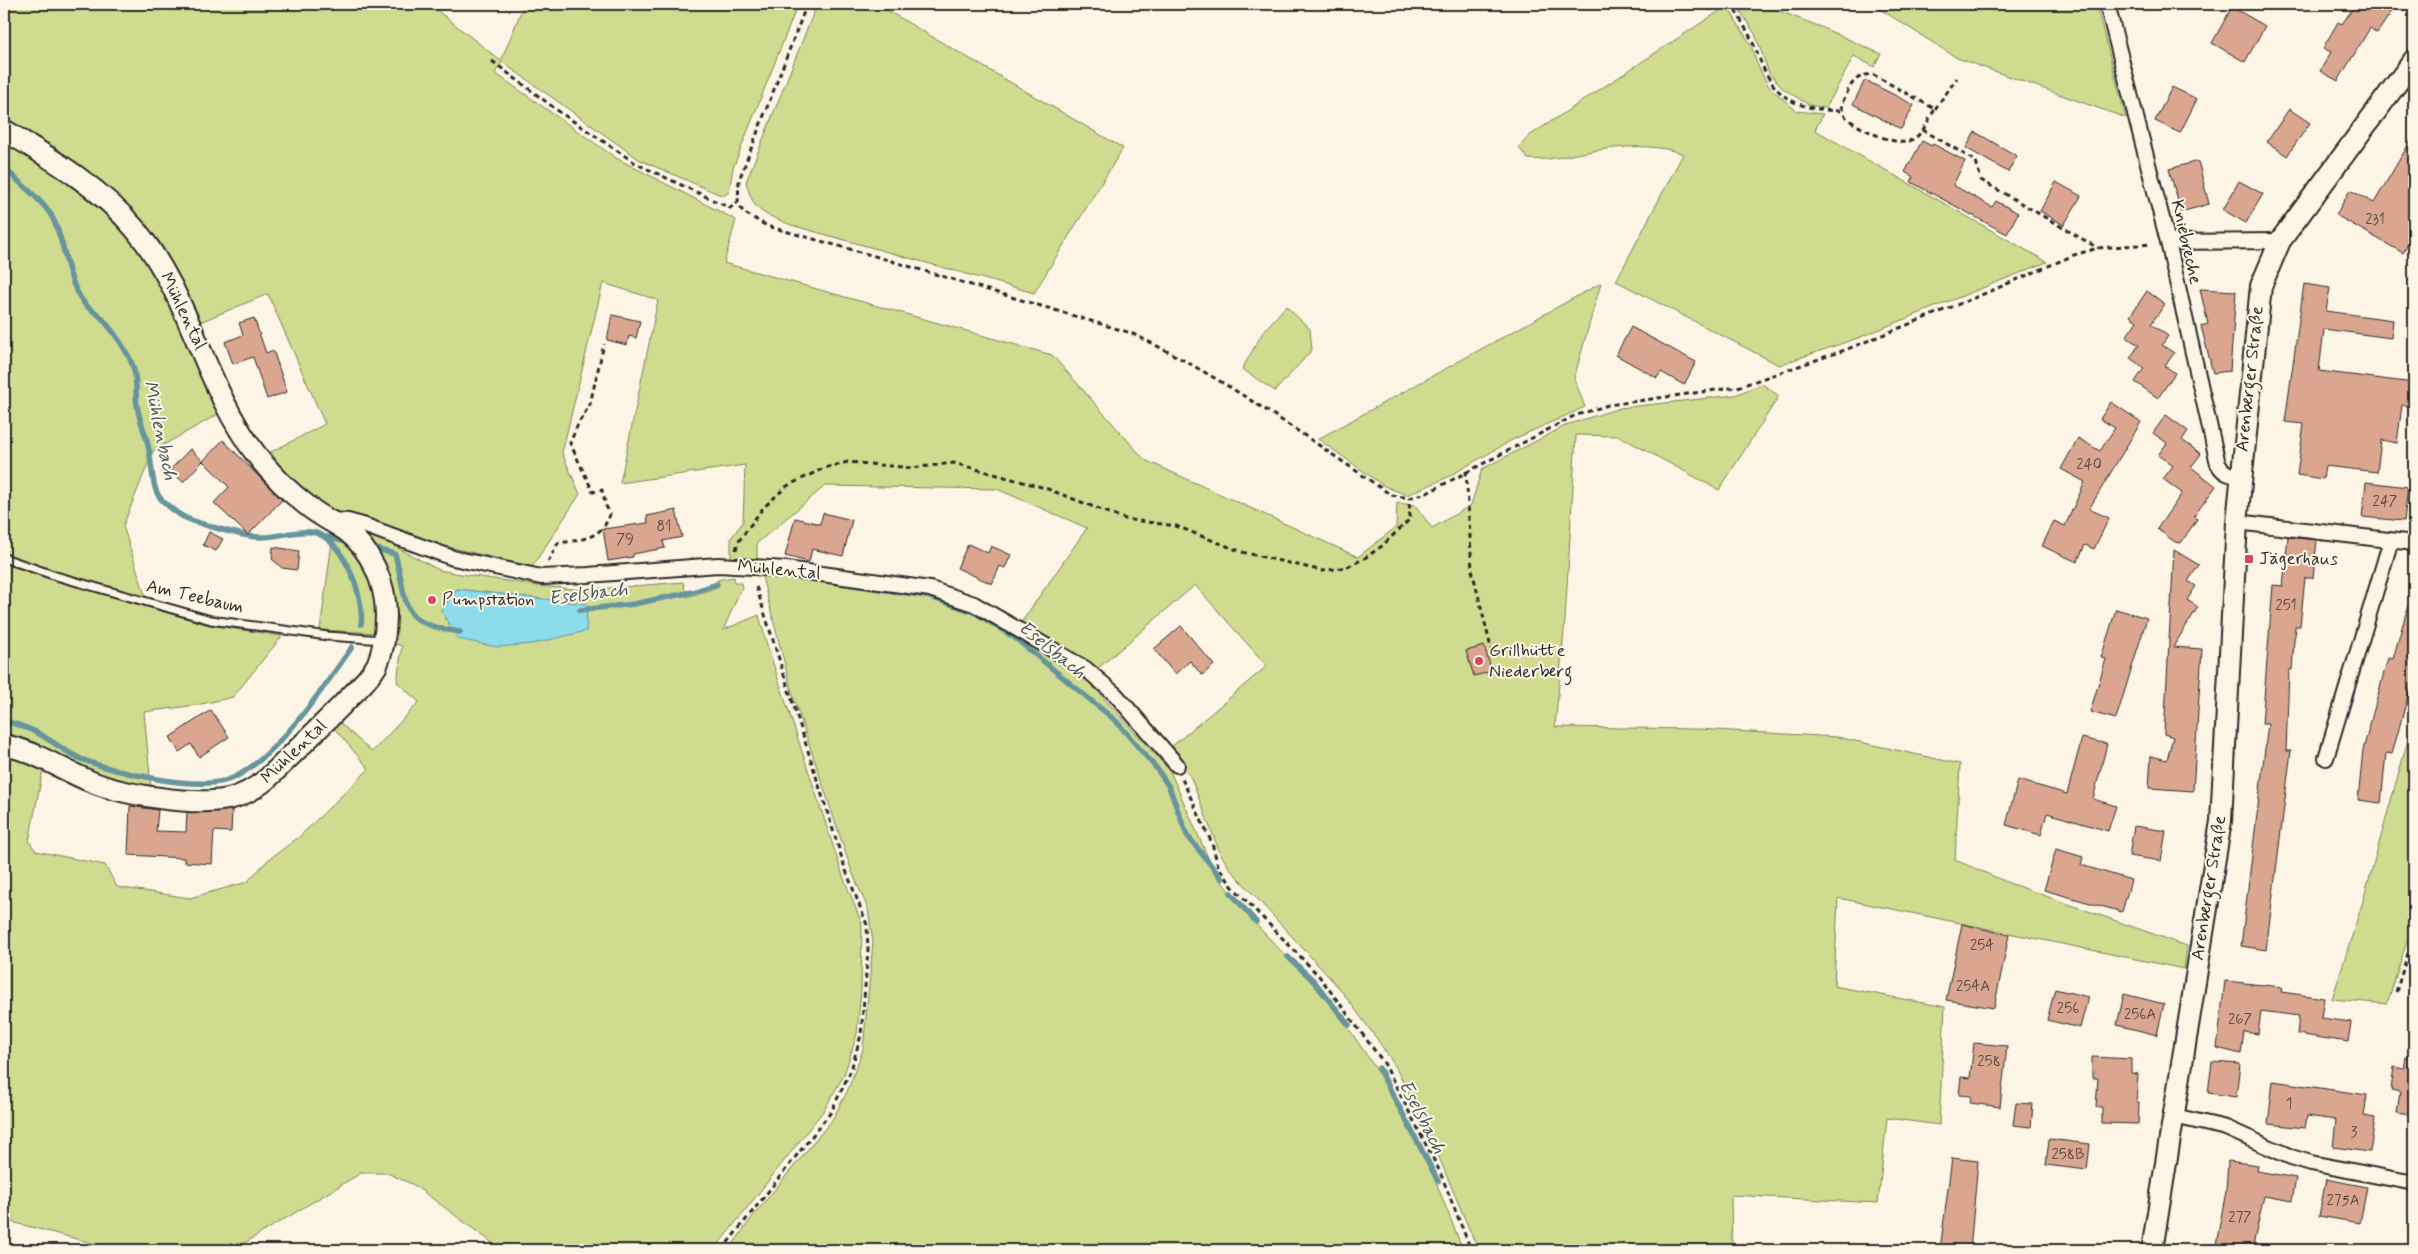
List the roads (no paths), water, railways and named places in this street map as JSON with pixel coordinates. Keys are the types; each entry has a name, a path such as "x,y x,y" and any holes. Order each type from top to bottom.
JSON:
{"street":[{"name":"Kniebreche","path":"2107,4 2168,242 2218,464 2229,475 2240,476"},
{"name":"Arenberger Straße","path":"2152,1250 2221,821 2240,476 2258,305 2267,268 2280,240 2414,60"},
{"name":"Mühlental","path":"4,130 83,181 119,212 135,229 168,278 229,411 251,446 268,468 300,500 354,538 364,549 379,576 385,600 384,640 381,655 372,673 263,782 248,792 228,799 206,801 119,791 76,775 31,753 4,745"},
{"path":"2168,242 2280,240"},
{"name":"Mühlental","path":"330,521 348,521 453,558 541,577 646,571 687,566 733,566 833,575 930,589 974,604 1086,669 1116,695 1176,765"},
{"path":"2237,522 2414,543"},
{"path":"2326,758 2391,540"},
{"path":"2174,1116 2226,1128 2291,1157 2311,1163 2414,1183"}],"lane":[{"name":"Am Teebaum","path":"4,558 56,576 211,620 328,636 384,640"}],"water":[{"path":"457,589 587,604 586,631 532,644 497,647 458,639 441,611"}],"waterway":[{"name":"Mühlenbach","path":"4,167 51,215 60,237 77,293 86,305 101,317 110,328 129,358 134,369 136,400 148,445 155,488 161,499 182,516 234,533 262,537 311,532 322,536 332,544 349,569 359,598 361,624"},
{"name":"Eselsbach","path":"327,537 347,542"},
{"name":"Eselsbach","path":"369,547 395,554 405,600 409,610 415,617 439,628 460,632"},
{"name":"Eselsbach","path":"775,576 787,575 927,596 974,612 1015,638 1116,721 1157,769 1169,787 1187,835 1222,879"},
{"name":"Eselsbach","path":"580,610 634,604 692,592 717,584"},
{"name":"Mühlenbach","path":"4,720 36,732 81,759 114,770 179,782 218,782 233,778 266,755 314,700 352,647"},
{"name":"Eselsbach","path":"1231,893 1256,922"},
{"name":"Eselsbach","path":"1288,957 1313,980 1349,1025"},
{"name":"Eselsbach","path":"1379,1068 1438,1181"}],"place":[{"name":"Jägerhaus","path":"2249,559"},
{"name":"Pumpstation","path":"432,600"},
{"name":"Grillhütte Niederberg","path":"1479,661"}]}
